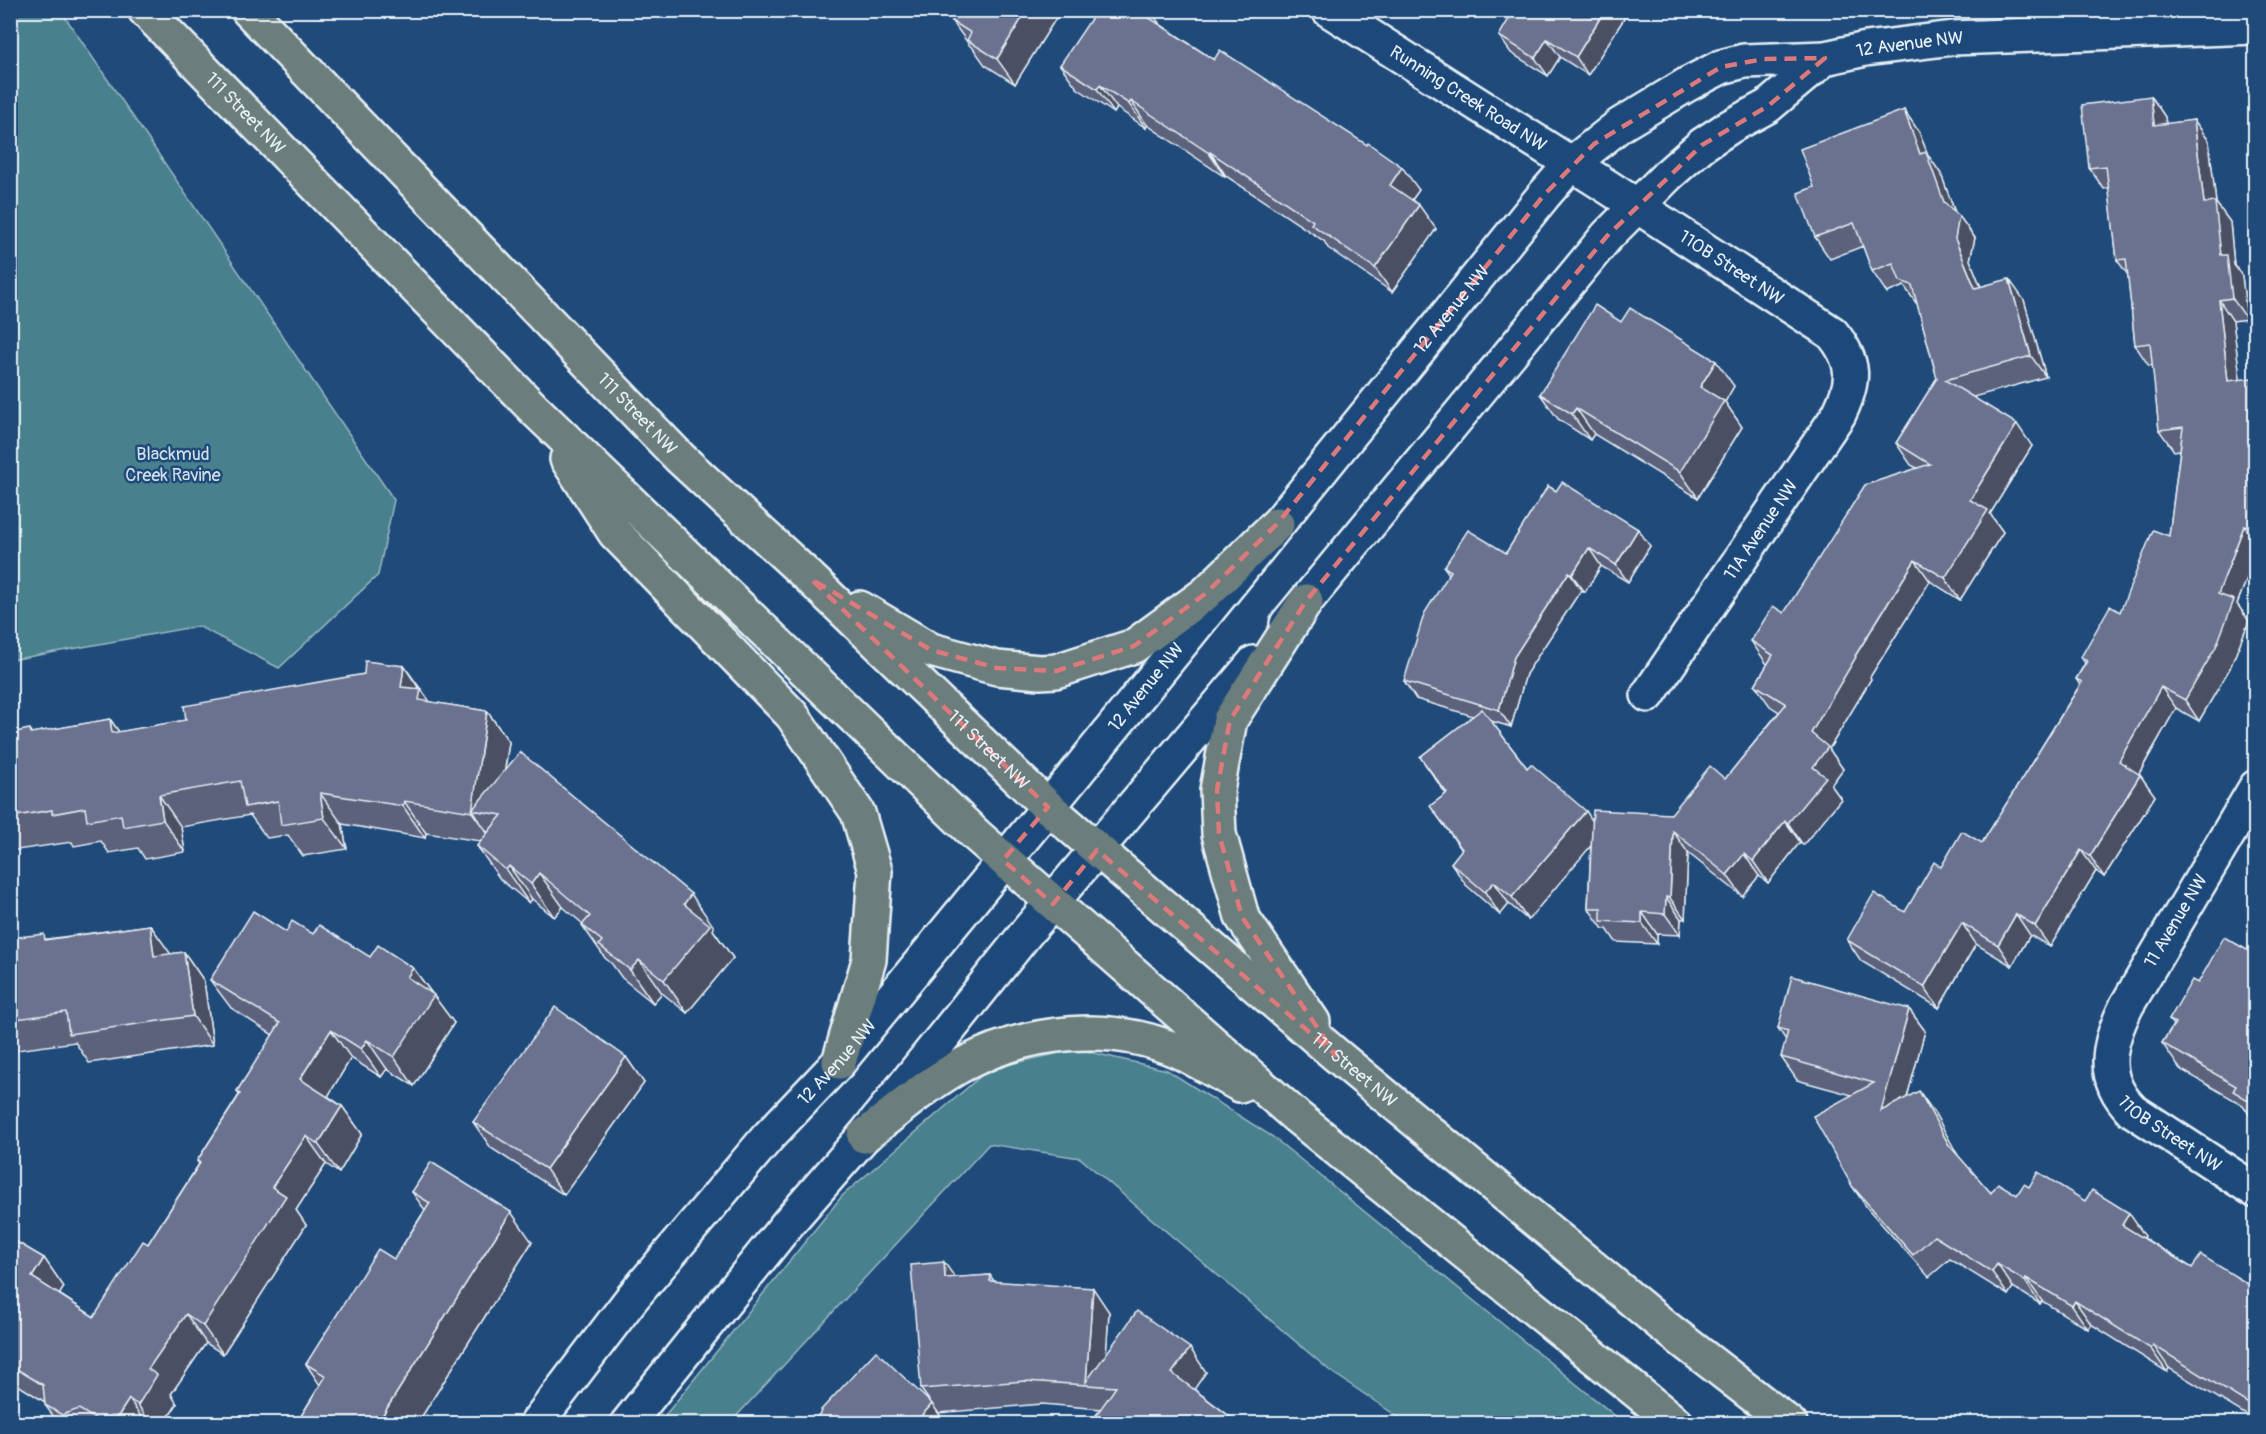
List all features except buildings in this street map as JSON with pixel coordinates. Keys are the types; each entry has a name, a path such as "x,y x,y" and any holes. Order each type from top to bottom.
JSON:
{"main road":[{"name":"111 Street NW","path":"145,10 535,410 1003,860 1297,1117 1677,1424"},
{"name":"111 Street NW","path":"248,10 680,458 811,579 1048,807 1336,1056 1665,1327 1790,1424"},
{"path":"535,410 615,533 792,715 858,813 875,871 869,960 839,1062"},
{"path":"811,579 931,650 997,668 1040,672 1056,671 1134,646 1204,594 1277,524"},
{"path":"1306,601 1230,720 1217,790 1219,834 1242,917 1336,1056"},
{"path":"864,1136 933,1084 963,1065 994,1050 1028,1039 1072,1033 1122,1036 1179,1052 1297,1117"}],"street":[{"name":"Running Creek Road NW","path":"1329,10 1608,187"},
{"name":"12 Avenue NW","path":"536,1424 639,1290 767,1138 839,1062 1571,164 1620,125 1688,84 1721,67 1744,61 1825,58 1896,44 1953,38 1996,23 2256,27"},
{"name":"12 Avenue NW","path":"627,1424 789,1222 864,1136 1027,932 1053,904 1306,601 1574,273 1636,206 1702,145 1768,106 1825,58"},
{"name":"110B Street NW","path":"1608,187 1832,333 1842,345 1847,357"},
{"name":"11A Avenue NW","path":"1648,695 1839,414 1851,386 1851,368 1847,357"},
{"name":"11 Avenue NW","path":"2109,1060 2117,1024 2127,1005 2256,787"},
{"name":"110B Street NW","path":"2109,1060 2112,1083 2119,1098 2132,1110 2256,1191"}],"highlighted area":[{"path":"1825,58 1768,106 1702,145 1607,236 1306,601 1230,720 1217,790 1219,834 1242,917 1336,1055 1097,850 1053,904 1003,860 1048,807 811,579 931,650 997,668 1056,671 1134,646 1205,594 1277,524 1544,195 1594,144 1721,67 1764,59"}],"green space":[{"name":"Blackmud Creek Ravine","path":"11,10 61,11 394,500 378,575 279,668 198,626 11,660"},
{"path":"1077,1049 1167,1070 1273,1137 1624,1423 1407,1423 1329,1370 1080,1158 989,1144 730,1423 658,1424 842,1196 989,1069"}]}
